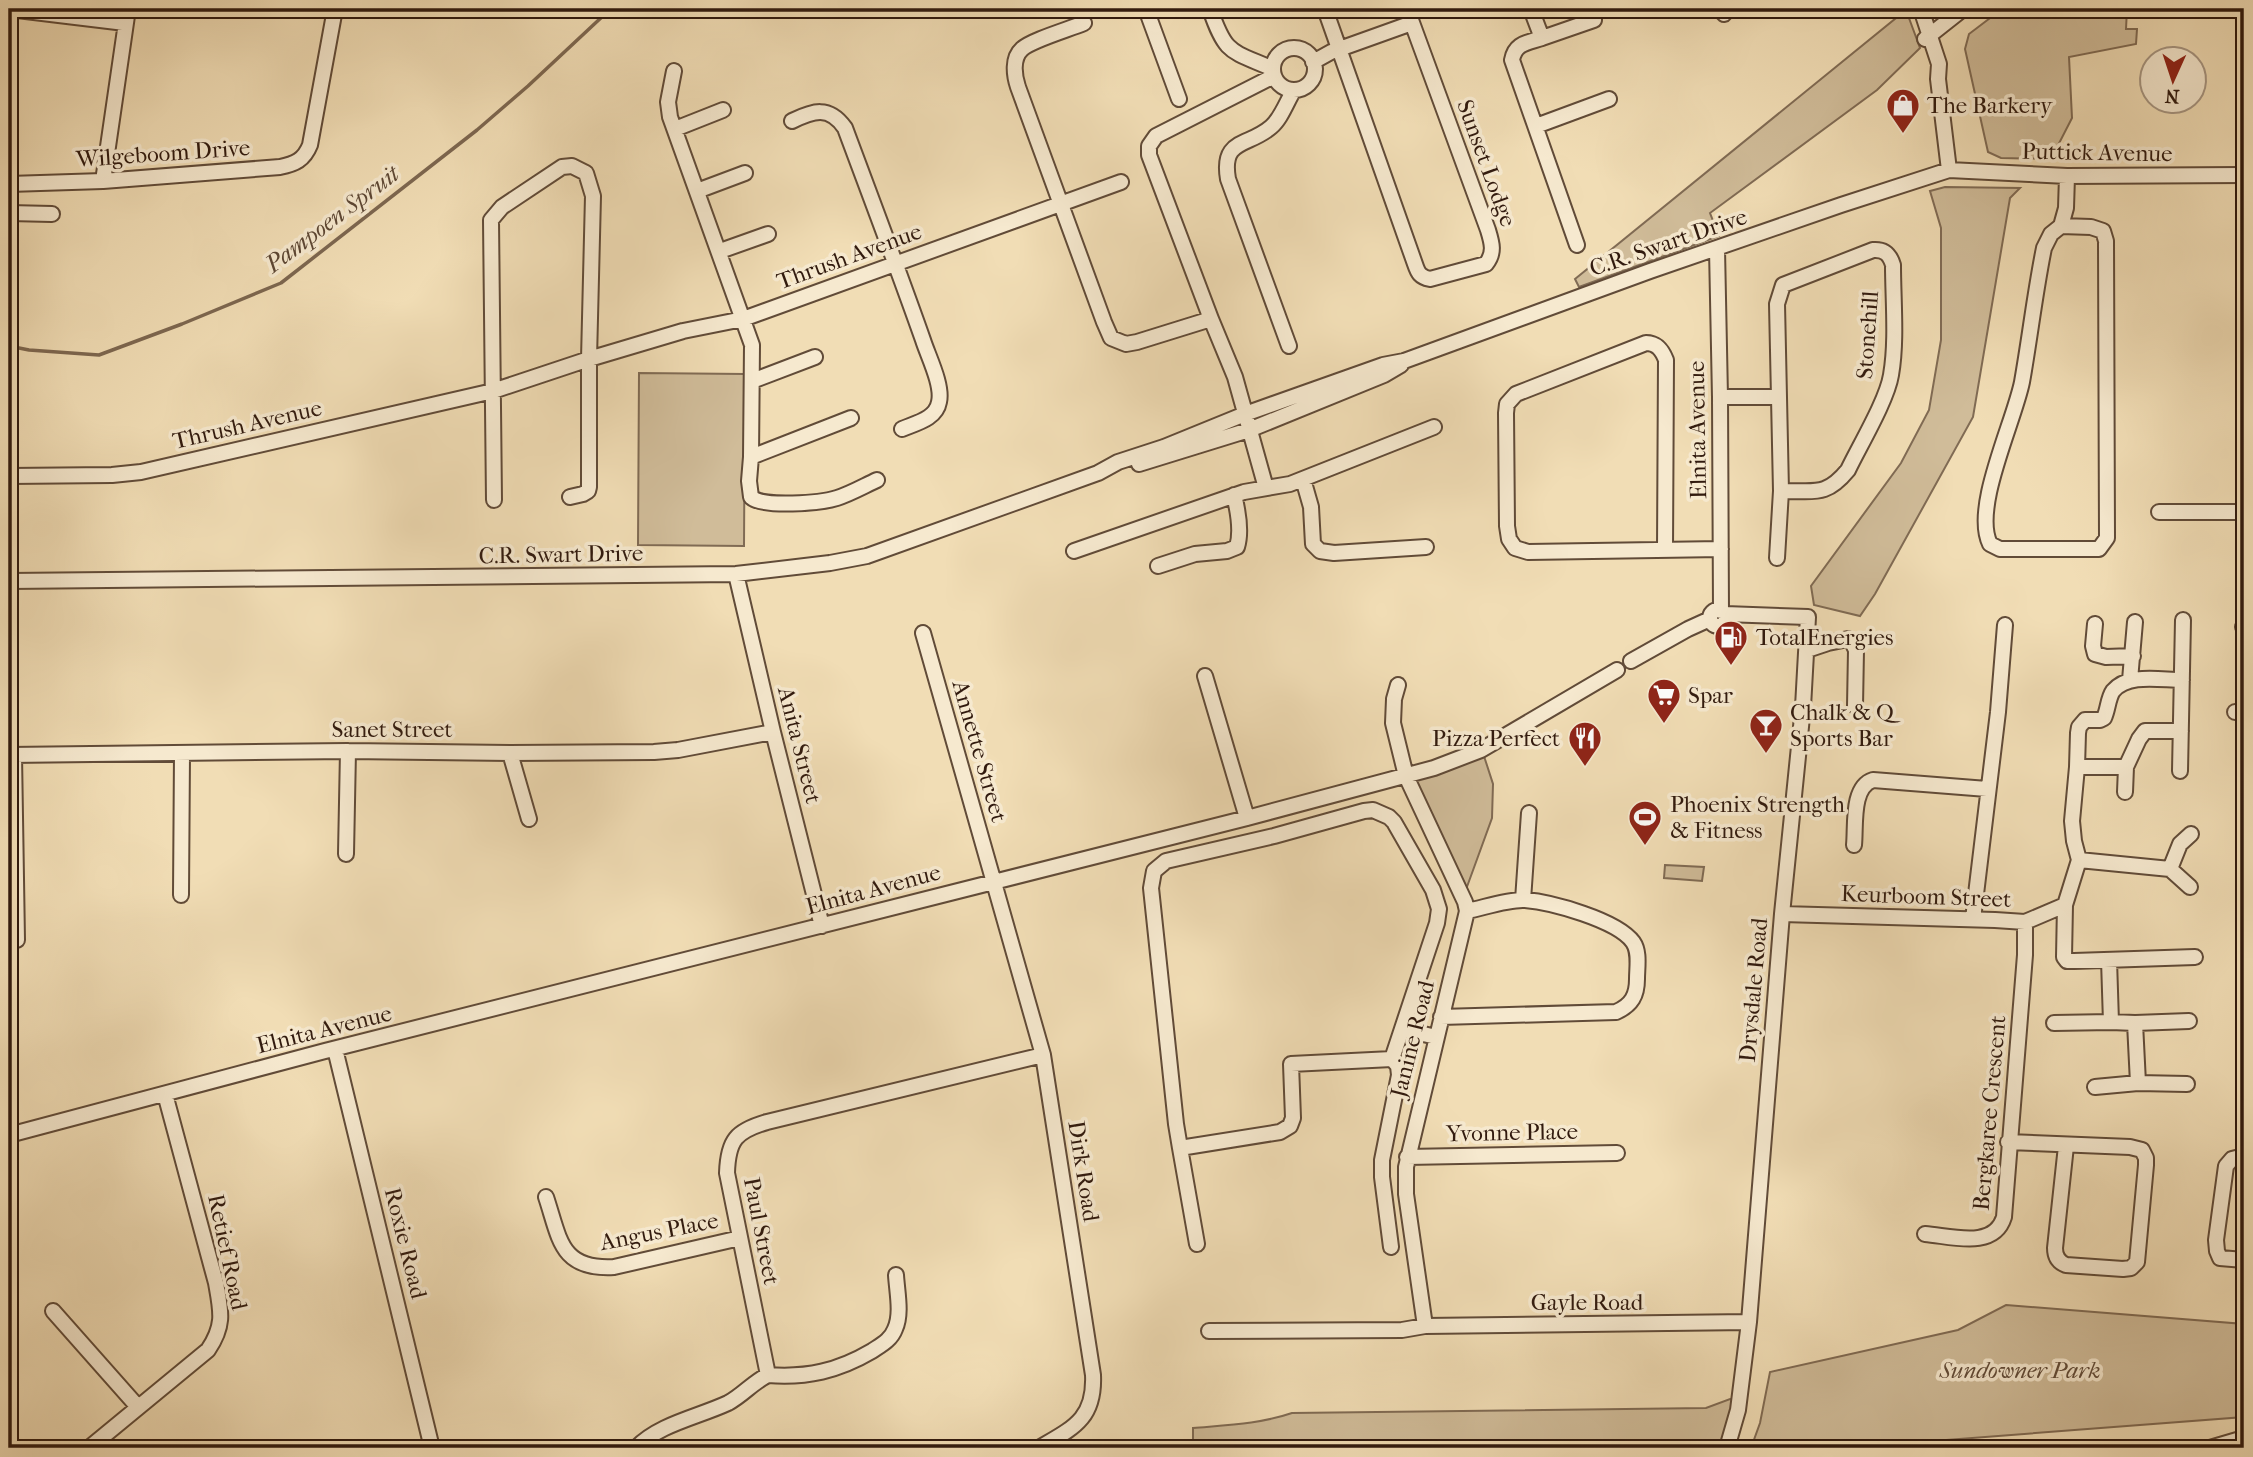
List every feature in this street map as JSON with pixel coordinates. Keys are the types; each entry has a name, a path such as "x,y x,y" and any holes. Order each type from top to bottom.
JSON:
{"street":[{"path":"9,9 126,16 103,181"},
{"name":"Wilgeboom Drive","path":"9,184 103,181 279,167 299,161 305,156 310,145 335,9"},
{"path":"1146,9 1179,99"},
{"path":"1210,9 1219,35 1227,48 1273,72 1282,86 1301,89 1314,75 1313,62 1304,51 1290,48 1277,56 1273,72 1156,136 1149,146 1153,166 1231,366 1266,488"},
{"name":"Sunset Lodge","path":"1313,62 1340,49 1410,16 1488,230 1493,248 1486,264 1430,279 1419,274 1340,49 1325,9"},
{"path":"1531,9 1542,38"},
{"path":"1914,9 1928,37"},
{"path":"1921,9 1932,69 1938,79 1949,170"},
{"path":"1933,9 1951,9"},
{"path":"1928,37 1963,9"},
{"path":"1577,245 1513,60 1518,46 1594,20"},
{"path":"1084,23 1023,48 1015,65 1015,79 1111,338 1126,344 1137,342 1211,319"},
{"path":"674,71 668,102 670,117 752,345 751,497 758,502 823,500 837,498 877,480"},
{"path":"1289,346 1226,168 1232,149 1273,126 1294,90"},
{"path":"1536,126 1609,99"},
{"path":"675,129 723,110"},
{"path":"792,121 820,111 839,120 845,128 938,383 940,395 935,412 926,419 902,429"},
{"path":"494,500 491,220 502,207 562,167 572,166 586,173 593,197 589,487 583,495 570,497"},
{"name":"Puttick Avenue","path":"1949,170 2067,176 2244,175"},
{"name":"C.R. Swart Drive","path":"9,581 736,574 866,556 1098,473 1118,462 1164,447 1245,414 1383,365 1404,361 1841,205 1949,170"},
{"path":"697,191 745,173"},
{"path":"2061,226 2103,231 2106,241 2108,533 2104,545 2099,549 2000,549 1990,544 1987,538 1987,505 1991,483 2021,385 2044,248 2051,234 2061,226 2066,208 2067,176"},
{"name":"Thrush Avenue","path":"9,476 131,474 493,391 683,331 743,319 1121,182"},
{"path":"9,212 52,214"},
{"path":"720,251 768,234"},
{"name":"Elnita Avenue","path":"9,1135 335,1049 1247,818 1449,764 1481,750 1617,670 1617,663 1621,659 1631,661 1719,615 1721,549 1717,249"},
{"name":"Stonehill","path":"1873,250 1885,251 1893,265 1891,377 1848,470 1826,490 1781,491 1778,397 1777,299 1783,285 1873,250"},
{"path":"1665,550 1666,359 1659,347 1646,343 1516,394 1510,399 1506,413 1507,526 1509,539 1515,548 1528,552 1665,550 1721,549"},
{"path":"752,381 816,357"},
{"name":"C.R. Swart Drive","path":"1098,473 1168,457 1249,429 1384,375 1397,369 1404,361"},
{"path":"1720,397 1778,397"},
{"path":"751,457 851,418"},
{"path":"1074,551 1234,495 1290,484 1434,428"},
{"path":"1303,479 1311,507 1313,544 1320,551 1334,553 1426,547"},
{"path":"1777,558 1781,491"},
{"path":"1158,566 1195,554 1227,551 1237,547 1238,515 1234,495"},
{"path":"2159,512 2244,512"},
{"name":"Anita Street","path":"736,574 822,926"},
{"name":"Drysdale Road","path":"1719,615 1808,617 1803,707 1782,914 1749,1322 1738,1410 1727,1448"},
{"path":"2180,771 2183,620"},
{"path":"2130,680 2134,622"},
{"path":"2095,624 2095,654 2106,657 2133,656"},
{"path":"1973,919 1998,712 2005,625"},
{"name":"Annette Street","path":"923,633 993,882"},
{"path":"1807,650 1848,639 1853,643 1856,650 1855,706"},
{"path":"1205,676 1247,818"},
{"path":"2182,680 2130,680 2111,694 2106,715 2102,719 2085,720 2081,723 2072,821 2079,860 2065,905 2064,958 2074,961 2196,957"},
{"path":"1398,685 1394,699 1393,723 1406,776 1467,911 1523,900 1579,911 1602,921 1632,940 1638,956 1637,990 1626,1008 1609,1013 1441,1017"},
{"path":"2126,792 2126,767 2145,731 2181,731"},
{"name":"Sanet Street","path":"11,755 348,751 653,752 678,750 773,732"},
{"path":"346,854 348,751"},
{"path":"510,753 529,819"},
{"path":"181,895 182,754"},
{"path":"11,755 17,940"},
{"path":"2077,767 2126,767"},
{"path":"1854,845 1858,799 1867,781 1872,779 1987,789"},
{"path":"1197,1244 1177,1136 1151,888 1154,871 1166,861 1274,836 1364,811 1373,810 1389,817 1433,890 1439,909 1437,923 1392,1059"},
{"path":"1523,900 1529,813"},
{"path":"2170,869 2180,844 2191,834"},
{"path":"2079,860 2170,869 2190,887"},
{"name":"Dirk Road","path":"993,882 1043,1055 1093,1375 1094,1390 1089,1408 1079,1423 1039,1448"},
{"name":"Keurboom Street","path":"1782,914 2025,922 2065,905"},
{"name":"Janine Road","path":"1425,1326 1406,1194 1407,1157 1467,911"},
{"name":"Bergkaree Crescent","path":"1925,1234 1977,1238 1995,1234 2004,1217 2025,955 2025,922"},
{"path":"2109,960 2111,1022"},
{"path":"2054,1023 2189,1021"},
{"path":"2135,1023 2138,1083"},
{"path":"1402,1029 1436,1037"},
{"name":"Roxie Road","path":"335,1049 432,1448"},
{"name":"Paul Street","path":"768,1375 727,1172 727,1154 733,1141 748,1128 1043,1055"},
{"path":"1180,1148 1280,1132 1290,1126 1293,1118 1291,1064 1392,1059"},
{"path":"1391,1247 1381,1171 1382,1153 1399,1075 1398,1066 1392,1059"},
{"path":"2095,1087 2138,1083 2187,1084"},
{"name":"Retief Road","path":"89,1448 208,1350 221,1324 216,1283 165,1094"},
{"path":"2008,1142 2130,1147 2145,1153 2139,1247 2137,1262 2131,1268 2066,1265 2056,1256 2066,1146"},
{"name":"Yvonne Place","path":"1407,1157 1617,1153"},
{"path":"2244,1156 2232,1159 2226,1166 2217,1240 2220,1258 2244,1260"},
{"name":"Angus Place","path":"546,1197 564,1250 583,1265 614,1268 740,1238"},
{"path":"636,1448 664,1429 733,1400 768,1375 791,1377 825,1372 858,1359 887,1342 898,1320 895,1275"},
{"path":"53,1311 138,1406"},
{"name":"Gayle Road","path":"1209,1331 1402,1330 1425,1326 1749,1322"},
{"path":"2210,1448 2244,1438"}],"green space":[{"path":"2002,9 2127,9 2126,29 2137,29 2136,44 2069,57 2072,118 2051,159 2001,158 1988,152 1965,49 1969,34"},
{"path":"1906,10 1920,48 1877,90 1710,213 1719,236 1579,287 1575,279"},
{"path":"1945,187 2020,188 2010,198 1973,417 1875,594 1860,616 1814,605 1811,586 1901,463 1929,410 1941,340 1941,228 1930,191"},
{"path":"639,373 745,374 744,546 638,545"},
{"path":"1483,753 1493,784 1492,818 1464,895 1410,778"},
{"path":"1665,865 1704,867 1702,881 1664,878"},
{"name":"Sundowner Park","path":"2006,1305 2244,1324 2244,1417 1842,1448 1751,1448 1760,1423 1770,1372 1958,1330"},
{"path":"1733,1400 1721,1448 1193,1448 1193,1428 1256,1422 1292,1413 1706,1408"}],"waterway":[{"name":"Pampoen Spruit","path":"9,346 99,355 281,283 477,130 604,15 628,9"}],"place":[{"name":"The Barkery","path":"1903,135"},
{"name":"TotalEnergies","path":"1731,667"},
{"name":"Spar","path":"1664,725"},
{"name":"Chalk & Q Sports Bar","path":"1766,755"},
{"name":"Pizza Perfect","path":"1585,768"},
{"name":"Phoenix Strength & Fitness","path":"1645,847"}]}
